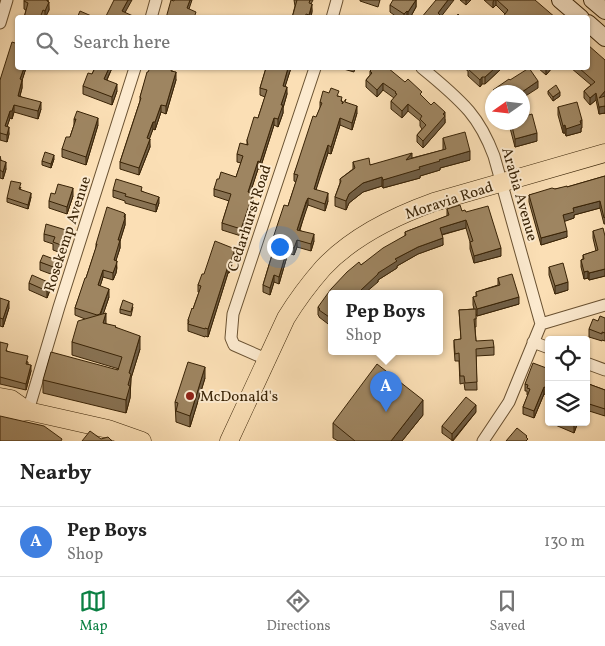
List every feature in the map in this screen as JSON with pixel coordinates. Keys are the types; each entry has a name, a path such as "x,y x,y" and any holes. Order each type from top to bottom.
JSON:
{"main road":[{"path":"560,0 578,15"},
{"path":"592,0 605,11"},
{"path":"590,25 605,38"},
{"name":"Moravia Road","path":"229,441 286,318 324,267 359,239 396,217 414,209 605,153"},
{"path":"0,397 11,399 28,411"},
{"path":"0,413 28,411 102,427 142,441"}],"street":[{"path":"0,23 7,0"},
{"path":"152,15 156,0"},
{"path":"334,15 338,0"},
{"name":"Rosekemp Avenue","path":"28,411 134,70"},
{"name":"Cedarhurst Road","path":"266,359 234,345 231,338 233,314 314,70"},
{"name":"Arabia Avenue","path":"424,70 470,112 488,139 541,324"},
{"path":"483,441 509,402 541,324 605,305"},
{"path":"533,342 545,346"},
{"path":"590,364 605,370"}],"building":[{"path":"47,0 49,2 41,15 25,15 28,3 24,1"},
{"path":"114,0 128,0 122,11 131,15 106,15"},
{"path":"171,0 190,0 187,8 196,12 195,15 167,15"},
{"path":"297,0 310,0 309,3 312,4 309,15 293,15"},
{"path":"393,0 416,0 408,12 404,14 390,5"},
{"path":"436,0 448,0 438,13 440,15 424,15"},
{"path":"497,0 535,0 552,15 504,15 508,10"},
{"path":"80,11 89,15 78,15"},
{"path":"12,42 15,43 15,70 23,70 18,96 41,102 38,111 14,105 5,126 9,127 7,135 0,133 0,80"},
{"path":"590,47 605,60 605,91 599,98 605,96 605,106 599,107 596,93 590,98 584,91 595,82 581,70 590,70"},
{"path":"94,70 108,70 104,79 117,84 112,97 83,86 88,73 92,74"},
{"path":"149,70 171,70 176,72 166,106 161,105 155,122 153,122 147,138 150,139 139,168 120,162"},
{"path":"265,70 287,70 283,86 287,87 281,105 283,105 278,119 274,118 260,162 258,161 248,192 253,194 241,229 222,223 231,194 214,189 221,172 236,177 243,156 237,154 240,143 248,145 247,140 254,117 258,118 267,90 260,88"},
{"path":"390,70 405,82 408,79 422,92 420,94 431,105 434,102 445,112 443,114 445,116 423,141 417,135 426,125 420,119 422,116 408,104 402,111 391,101 397,94 396,92 383,83 377,90 366,80 372,73 370,71"},
{"path":"469,70 493,70 485,77 482,77 480,80"},
{"path":"526,70 530,70 538,81 530,86 500,85"},
{"path":"556,85 560,92 553,97 548,91"},
{"path":"331,88 339,91 337,96 342,97 342,104 346,99 345,102 357,106 352,123 340,118 331,147 328,145 314,189 328,193 325,204 308,198 306,202 297,230 314,234 311,244 297,240 294,248 288,246 279,277 274,275 270,288 263,285 276,242 272,241 284,205 288,206 298,175 294,174 313,116 316,117 322,103 320,102 323,91 329,93"},
{"path":"577,102 582,120 580,121 581,124 566,129 565,125 563,126 558,107"},
{"path":"77,111 98,118 86,157 62,149 66,137 70,137"},
{"path":"532,114 537,133 515,139 513,130 530,130 530,115"},
{"path":"465,132 470,151 419,167 420,169 383,180 382,177 363,183 349,194 346,201 335,197 340,179 355,168 353,162 369,158 370,165 412,153 406,160 446,149 443,138"},
{"path":"45,152 54,155 51,164 42,161"},
{"path":"0,160 6,162 3,172 0,170"},
{"path":"605,176 604,218 600,201 573,208 574,212 563,215 567,231 541,238 529,195"},
{"path":"116,179 142,187 141,191 159,197 156,205 125,196 126,194 113,190"},
{"path":"11,181 21,183 19,189 31,193 28,205 7,198"},
{"path":"58,184 73,188 67,207 49,201 51,193 55,194"},
{"path":"460,205 462,211 465,210 466,212 488,206 501,248 474,256 470,242 473,241 466,220 440,228 443,238 418,247 395,259 397,261 378,273 361,290 330,290 359,262 361,265 383,248 406,235 405,232 449,215 447,209"},
{"path":"107,207 124,213 125,218 118,240 120,240 114,260 117,261 113,273 103,270 98,285 109,289 100,314 97,315 75,308 97,244"},
{"path":"46,224 68,232 61,245 53,242 55,237 44,234"},
{"path":"603,228 605,236 605,269 589,273 588,271 584,272 581,260 584,259 583,255 598,250 593,231"},
{"path":"215,241 235,249 208,329 205,329 188,324 188,320 201,286 198,285 202,274 204,274"},
{"path":"43,255 59,261 56,268 40,262"},
{"path":"563,263 568,282 555,286 549,267"},
{"path":"512,274 519,297 477,309 473,297 477,296 476,292 500,285 498,278"},
{"path":"32,275 50,283 47,291 29,283"},
{"path":"328,293 328,316 319,310 318,307"},
{"path":"0,298 9,301 3,319 0,318"},
{"path":"123,300 133,304 131,312 120,309"},
{"path":"476,309 476,319 474,319 476,341 493,340 494,347 476,349 477,382 465,383 464,376 460,376 459,353 455,354 454,340 461,339 459,310"},
{"path":"106,313 103,323 140,336 129,373 131,374 128,385 130,386 126,400 43,380 51,352 118,370 122,357 72,342 78,321"},
{"path":"600,316 605,318 605,333 602,332 602,334 589,329 593,319 598,321"},
{"path":"0,342 8,344 6,351 28,356 26,364 31,365 26,384 0,377"},
{"name":"McDonald's","path":"188,362 205,367 190,416 176,411 178,403 175,402"},
{"path":"533,363 545,368 545,387 534,411 523,407 530,389 525,384"},
{"path":"377,364 423,400 391,441 355,441 333,423"},
{"path":"590,384 605,390 605,409 590,404"},
{"path":"466,397 476,405 452,434 442,426"},
{"path":"0,416 44,426 62,439 61,441 0,441"},
{"path":"517,428 528,439 526,441 506,441"},
{"path":"90,431 101,439 108,437 112,441 82,441"}],"place":[{"name":"McDonald's","path":"190,396"},
{"name":"Pep Boys","path":"386,412"}]}
